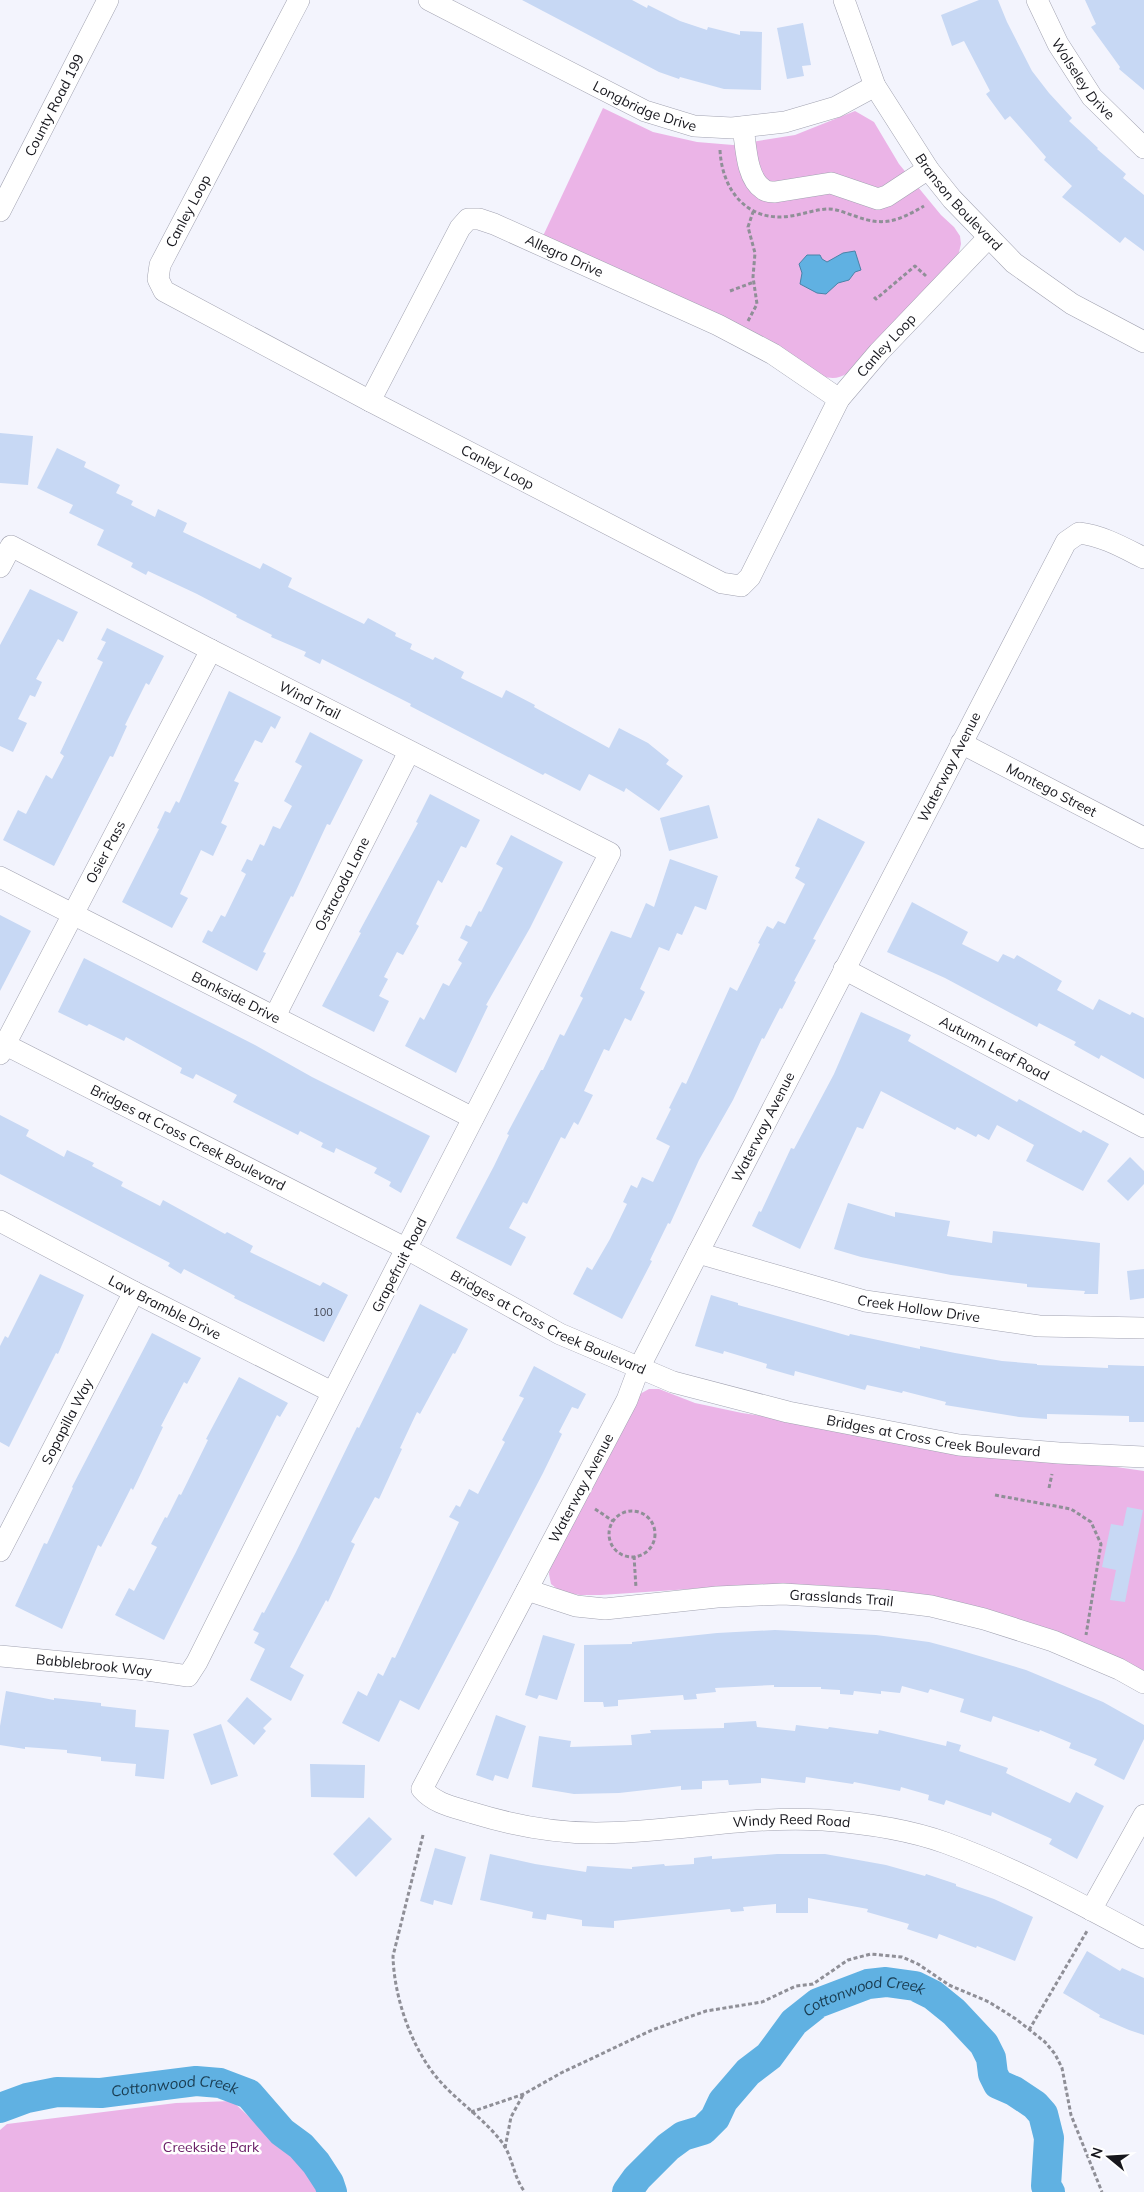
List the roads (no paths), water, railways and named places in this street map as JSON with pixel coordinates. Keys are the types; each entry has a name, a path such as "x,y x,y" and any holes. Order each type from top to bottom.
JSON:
{"street":[{"name":"County Road 199","path":"0,211 108,0"},
{"name":"Canley Loop","path":"299,0 160,265 158,279 164,291 181,302 370,401 722,583 741,586 750,577 840,399 879,352 988,238"},
{"name":"Longbridge Drive","path":"429,0 645,111 694,126 742,127 785,122 836,107 875,86"},
{"name":"Branson Boulevard","path":"844,0 875,86 928,170 988,238 1014,263 1072,304 1144,342"},
{"name":"Wolseley Drive","path":"1037,0 1058,44 1092,97 1144,148"},
{"path":"742,127 751,170 763,189 767,191 775,192 831,183 878,199 887,196 928,170"},
{"name":"Allegro Drive","path":"370,401 460,228 468,219 479,219 494,224 718,325 774,354 840,399"},
{"name":"Waterway Avenue","path":"422,1789 627,1400 640,1368 698,1253 1066,542 1079,533 1094,535 1108,539 1144,558"},
{"name":"Wind Trail","path":"0,567 11,546 610,853"},
{"name":"Osier Pass","path":"2,1047 211,650"},
{"name":"Montego Street","path":"961,743 1144,838"},
{"name":"Ostracoda Lane","path":"274,1016 410,752"},
{"name":"Grapefruit Road","path":"188,1676 198,1662 332,1392 610,853"},
{"name":"Bankside Drive","path":"0,877 473,1118"},
{"name":"Autumn Leaf Road","path":"844,969 1144,1127"},
{"name":"Bridges at Cross Creek Boulevard","path":"2,1047 407,1249 560,1334 673,1382 788,1412 959,1445 1059,1454 1144,1457"},
{"name":"Law Bramble Drive","path":"0,1221 134,1292 332,1392"},
{"name":"Creek Hollow Drive","path":"698,1253 865,1301 1039,1326 1144,1328"},
{"name":"Sopapilla Way","path":"0,1551 134,1292"},
{"name":"Grasslands Trail","path":"527,1590 555,1601 576,1606 605,1609 717,1597 783,1594 882,1600 931,1606 984,1619 1053,1641 1119,1668 1144,1683"},
{"name":"Babblebrook Way","path":"0,1656 188,1676"},
{"name":"Windy Reed Road","path":"422,1789 430,1798 479,1815 553,1830 594,1833 636,1832 727,1822 779,1819 822,1820 880,1826 944,1842 1041,1883 1144,1938"},
{"path":"1091,1910 1144,1815"}],"water":[{"path":"855,251 861,270 855,272 849,280 838,283 826,294 817,293 800,284 802,273 799,264 807,255 820,255 827,262 843,253"}],"waterway":[{"name":"Cottonwood Creek","path":"627,2192 637,2178 668,2147 683,2136 703,2130 715,2118 723,2101 748,2072 769,2056 794,2022 818,2003 868,1984 886,1982 915,1986 933,1995 954,2012 984,2044 991,2058 993,2074 998,2084 1014,2091 1035,2105 1043,2114 1049,2138 1046,2186 1050,2192"},
{"name":"Cottonwood Creek","path":"0,2108 27,2098 57,2092 101,2093 196,2081 220,2083 249,2094 282,2132 301,2146 316,2163 329,2183 332,2192"}],"park label":[{"name":"Creekside Park","path":"211,2147"}]}
